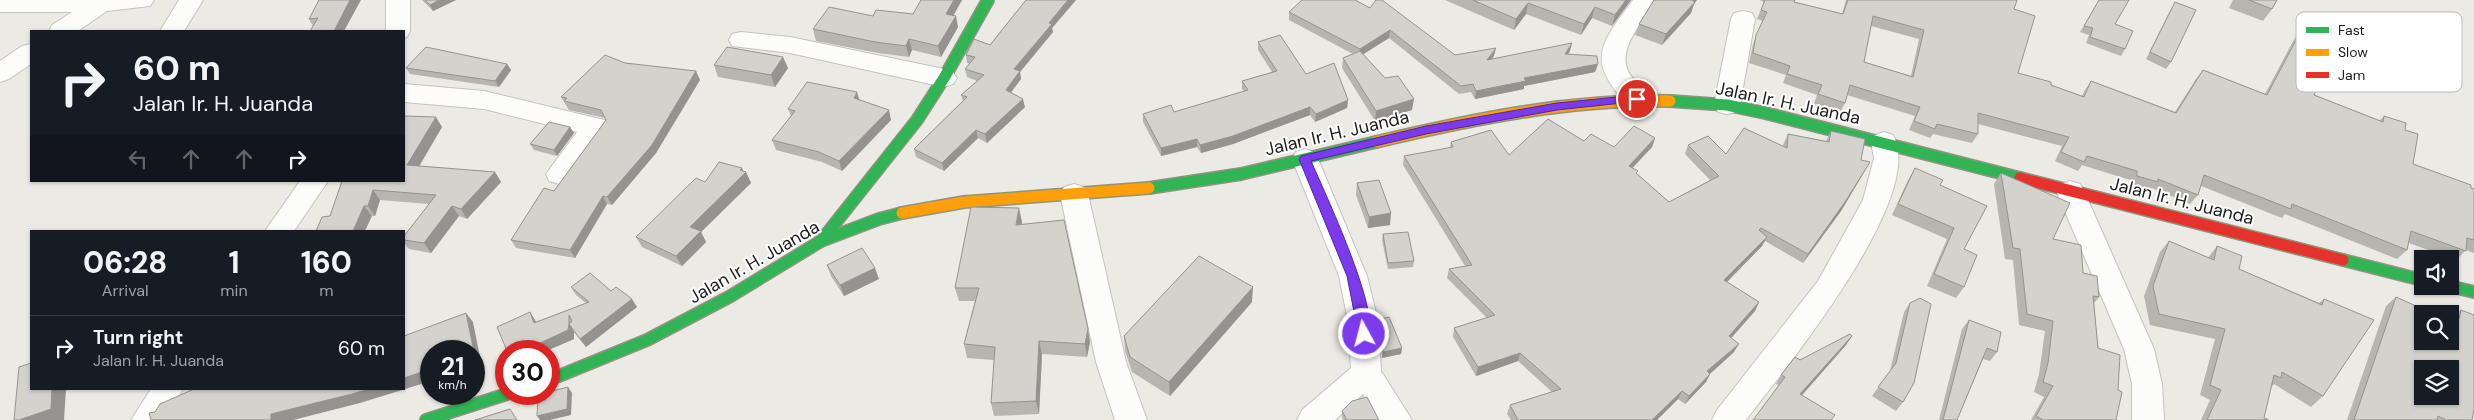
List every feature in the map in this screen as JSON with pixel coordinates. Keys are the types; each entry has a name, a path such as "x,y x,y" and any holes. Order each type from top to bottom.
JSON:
{"street":[{"path":"3,5 55,2 101,4 142,0"},
{"path":"173,30 191,0"},
{"path":"398,0 398,30"},
{"path":"821,241 917,120 944,78 988,0"},
{"path":"1637,99 1616,74 1612,65 1613,53 1617,44 1645,0"},
{"path":"62,30 101,4"},
{"path":"1727,105 1743,18"},
{"path":"741,40 790,45 944,78"},
{"path":"0,73 30,53"},
{"path":"405,93 484,100 596,127 559,174"},
{"name":"Jalan Ir. H. Juanda","path":"560,376 656,336 729,297 821,241 879,219 938,204 983,198 1112,193 1184,184 1305,159 1426,130 1557,106 1637,99 1727,105 1884,142 2414,278"},
{"path":"1728,420 1828,289 1877,201 1887,158 1884,142"},
{"path":"1305,159 1353,276 1363,321 1366,373 1396,420"},
{"path":"280,230 314,182"},
{"path":"2070,191 2139,349 2147,384 2148,420"},
{"path":"1074,194 1111,362 1131,420"},
{"path":"2459,288 2474,292"},
{"path":"1313,420 1366,373"},
{"path":"147,420 167,390"},
{"path":"426,420 495,398"}],"building":[{"path":"319,0 350,0 335,30 311,30 318,18 309,19"},
{"path":"425,0 439,0 430,5"},
{"path":"921,0 954,0 946,14 956,16 938,46 909,39 906,46 875,42 813,29 829,7 873,16 876,10 913,14"},
{"path":"1026,0 1068,0 1049,23 1052,24 1014,69 1020,71 1006,90 1023,99 985,134 976,130 942,163 914,149 967,97 961,95 984,75 965,69 975,57 966,55 974,39 990,45"},
{"path":"1302,0 1355,0 1370,8 1376,0 1382,0 1455,55 1496,48 1487,60 1572,43 1565,54 1597,56 1598,64 1524,78 1526,81 1476,91 1473,84 1461,86 1390,30 1360,49 1289,12"},
{"path":"1473,0 1626,0 1615,15 1595,7 1584,24 1528,3 1516,19"},
{"path":"1654,0 1693,0 1695,2 1666,34 1639,24"},
{"path":"1765,0 1795,0 1794,2 1843,14 1848,0 2017,0 2014,9 2035,16 2018,73 2051,82 2051,85 2084,97 2091,81 2176,113 2203,70 2267,95 2296,40 2296,92 2316,92 2314,95 2383,122 2384,116 2406,123 2405,130 2418,134 2413,164 2471,185 2471,188 2474,189 2474,240 2467,238 2466,251 2411,231 2407,250 2292,204 2291,209 2204,175 2198,195 2158,179 2158,182 2137,176 2137,171 2087,156 2084,162 2061,152 2069,137 1978,113 1978,134 1937,124 1935,129 1914,121 1920,107 1850,85 1845,103 1818,94 1822,85 1787,74 1790,66 1753,53 1756,35 1767,12 1761,10","holes":["1873,16 1924,30 1913,77 1864,62"]},
{"path":"2099,0 2129,0 2115,24 2133,31 2125,49 2090,37 2093,28 2084,26"},
{"path":"2249,0 2277,0 2272,9"},
{"path":"2175,2 2196,10 2171,62 2150,52"},
{"path":"1280,35 1306,74 1334,63 1348,100 1316,114 1310,107 1233,136 1200,145 1197,139 1161,148 1143,114 1171,105 1174,112 1248,90 1242,81 1277,71 1258,42"},
{"path":"426,47 507,64 495,81 406,68"},
{"path":"727,47 783,57 771,75 714,65"},
{"path":"1360,51 1385,78 1398,76 1414,99 1376,111 1343,58"},
{"path":"605,55 625,63 696,71 652,145 607,197 603,196 570,250 511,240 544,188 554,191 606,120 601,110 564,101 567,98 561,97"},
{"path":"807,82 857,92 854,98 889,110 839,161 819,152 772,140 795,111 788,109"},
{"path":"405,116 436,117 407,165 495,172 461,209 452,206 424,243 405,240 405,235 436,195 373,190 368,206 364,206 353,230 316,230 322,217 330,216 342,182 405,182"},
{"path":"1548,119 1584,141 1591,134 1614,147 1634,126 1655,138 1629,166 1638,171 1636,173 1669,202 1719,176 1688,145 1708,136 1726,154 1744,128 1787,148 1788,134 1829,142 1831,131 1865,139 1861,160 1870,162 1845,202 1808,254 1761,228 1759,230 1767,237 1724,280 1759,302 1729,336 1739,344 1707,371 1710,374 1689,396 1682,391 1652,420 1518,420 1510,405 1561,389 1520,353 1478,367 1454,328 1495,315 1449,269 1472,265 1404,156 1453,147 1451,142 1491,130 1509,155"},
{"path":"549,122 570,127 554,150 530,144"},
{"path":"719,162 742,168 740,170 746,172 690,227 701,231 676,256 636,237 696,178 705,182"},
{"path":"1915,168 1943,180 1940,185 1987,206 1964,249 1977,255 1964,287 1934,274 1954,228 1898,204"},
{"path":"2001,173 2070,203 2053,239 2081,245 2083,273 2097,276 2099,297 2093,296 2098,348 2120,355 2118,390 2122,392 2116,420 2043,420 2036,416 2053,386 2043,382 2048,363 2053,321 2027,314 2020,249 2013,248"},
{"path":"1379,180 1391,213 1369,217 1357,183"},
{"path":"971,207 1019,208 1016,225 1064,220 1088,329 1085,344 1039,341 1036,401 991,403 995,347 964,344 979,288 955,288"},
{"path":"1408,232 1414,261 1388,263 1383,234"},
{"path":"2169,241 2214,260 2217,246 2242,256 2239,269 2322,305 2324,299 2374,320 2323,396 2282,372 2281,378 2274,375 2264,418 2269,420 2207,420 2221,390 2210,385 2225,329 2159,314 2153,286"},
{"path":"862,248 875,268 840,285 827,265"},
{"path":"1199,256 1253,287 1169,382 1130,357 1124,336"},
{"path":"590,273 611,291 616,287 632,299 580,339 569,324 568,330 547,340 502,340 497,327 530,312 534,323 589,302 571,287"},
{"path":"2396,297 2414,305 2414,350 2459,350 2459,319 2461,310 2474,315 2474,409 2472,420 2446,420 2438,416 2437,420 2354,420"},
{"path":"1920,298 1931,304 1914,383 1903,402 1878,387 1896,363 1910,303"},
{"path":"466,313 472,340 420,340 420,373 405,378 405,336"},
{"path":"1389,317 1402,348 1383,352 1381,319"},
{"path":"1969,320 2001,332 1997,352 1987,348 1957,420 1943,420"},
{"path":"1850,334 1852,336 1800,394 1835,415 1831,420 1753,420 1785,377 1781,375 1795,357 1800,360"},
{"path":"30,363 30,390 52,390 51,409 14,420 19,367"},
{"path":"568,387 567,409 537,416 538,405 560,405 560,389"},
{"path":"192,390 366,390 271,414 271,420 151,420 149,413 155,412 160,404"},
{"path":"1367,397 1379,420 1347,420 1342,411 1352,401"},
{"path":"510,409 517,420 475,420"}],"traffic: fast":[{"path":"821,241 917,120 944,78 988,0"},
{"path":"1670,101 1727,105 1765,113 2020,178"},
{"path":"1149,188 1241,174 1376,142"},
{"path":"560,376 647,340 729,297 821,241 879,219 902,213"},
{"path":"2343,260 2414,278"},
{"path":"2459,288 2474,292"},
{"path":"426,420 495,398"}],"traffic: slow":[{"path":"1376,142 1447,125 1522,111 1597,102 1670,101"},
{"path":"902,213 964,202 1149,188"}],"traffic: jam":[{"path":"2020,178 2343,260"}],"route":[{"path":"1364,334 1353,276 1305,159 1426,130 1557,106 1637,99"}]}
